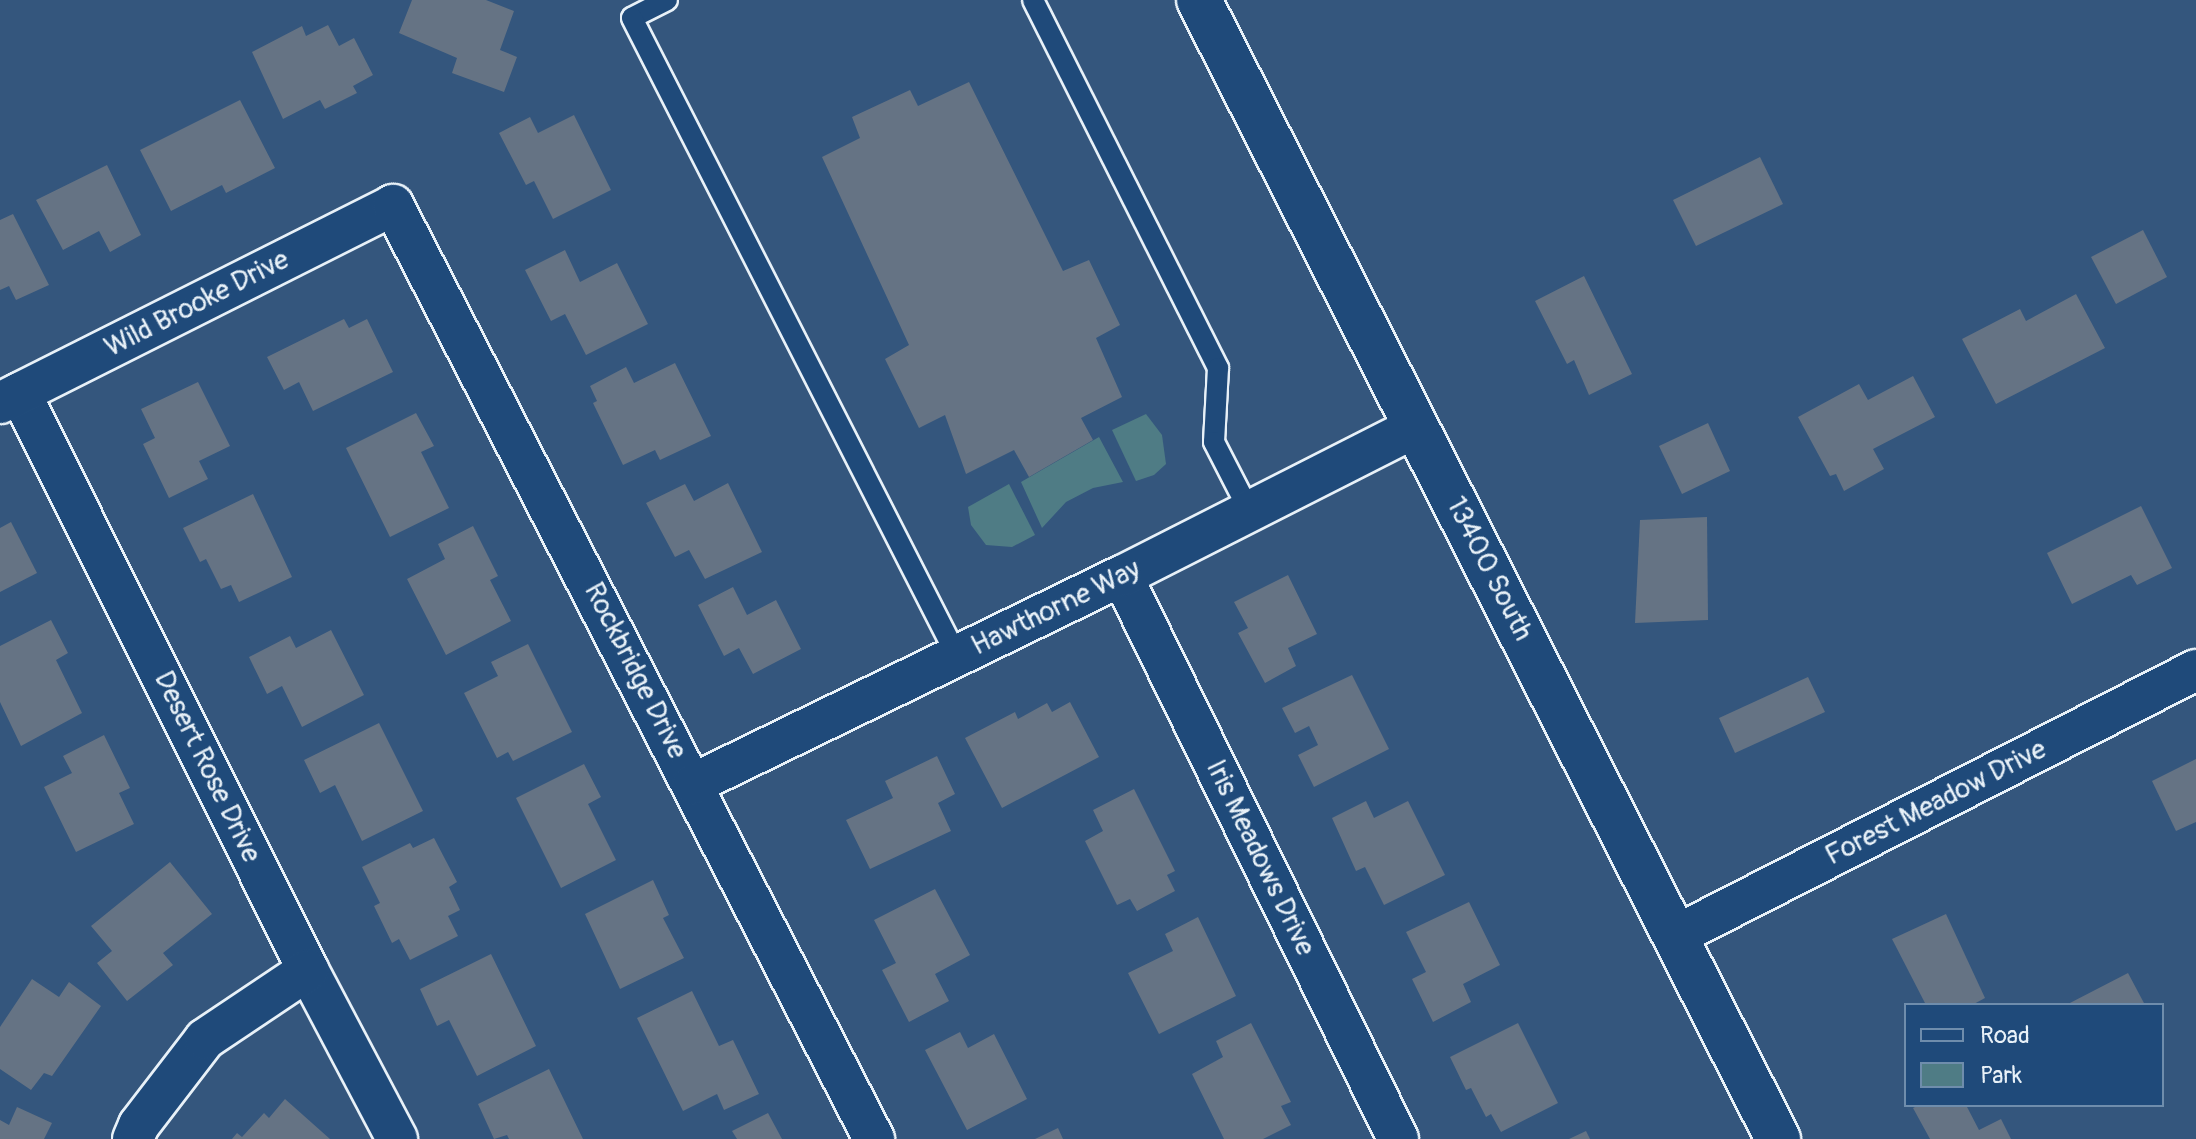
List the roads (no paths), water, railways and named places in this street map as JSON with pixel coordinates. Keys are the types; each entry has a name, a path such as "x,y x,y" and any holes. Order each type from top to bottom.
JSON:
{"main road":[{"name":"13400 South","path":"1199,0 1778,1139"}],"street":[{"name":"Wild Brooke Drive","path":"10,398 393,205"},
{"name":"Rockbridge Drive","path":"393,205 874,1139"},
{"name":"Desert Rose Drive","path":"10,398 397,1139"},
{"name":"Hawthorne Way","path":"693,784 1122,576 1416,427"},
{"name":"Iris Meadows Drive","path":"1122,576 1398,1139"},
{"name":"Forest Meadow Drive","path":"1675,936 2196,670"},
{"path":"133,1139 139,1125 205,1039 308,970"}],"lane":[{"path":"667,0 632,18 957,656"},
{"path":"1033,0 1218,368 1214,442 1249,510"}]}
